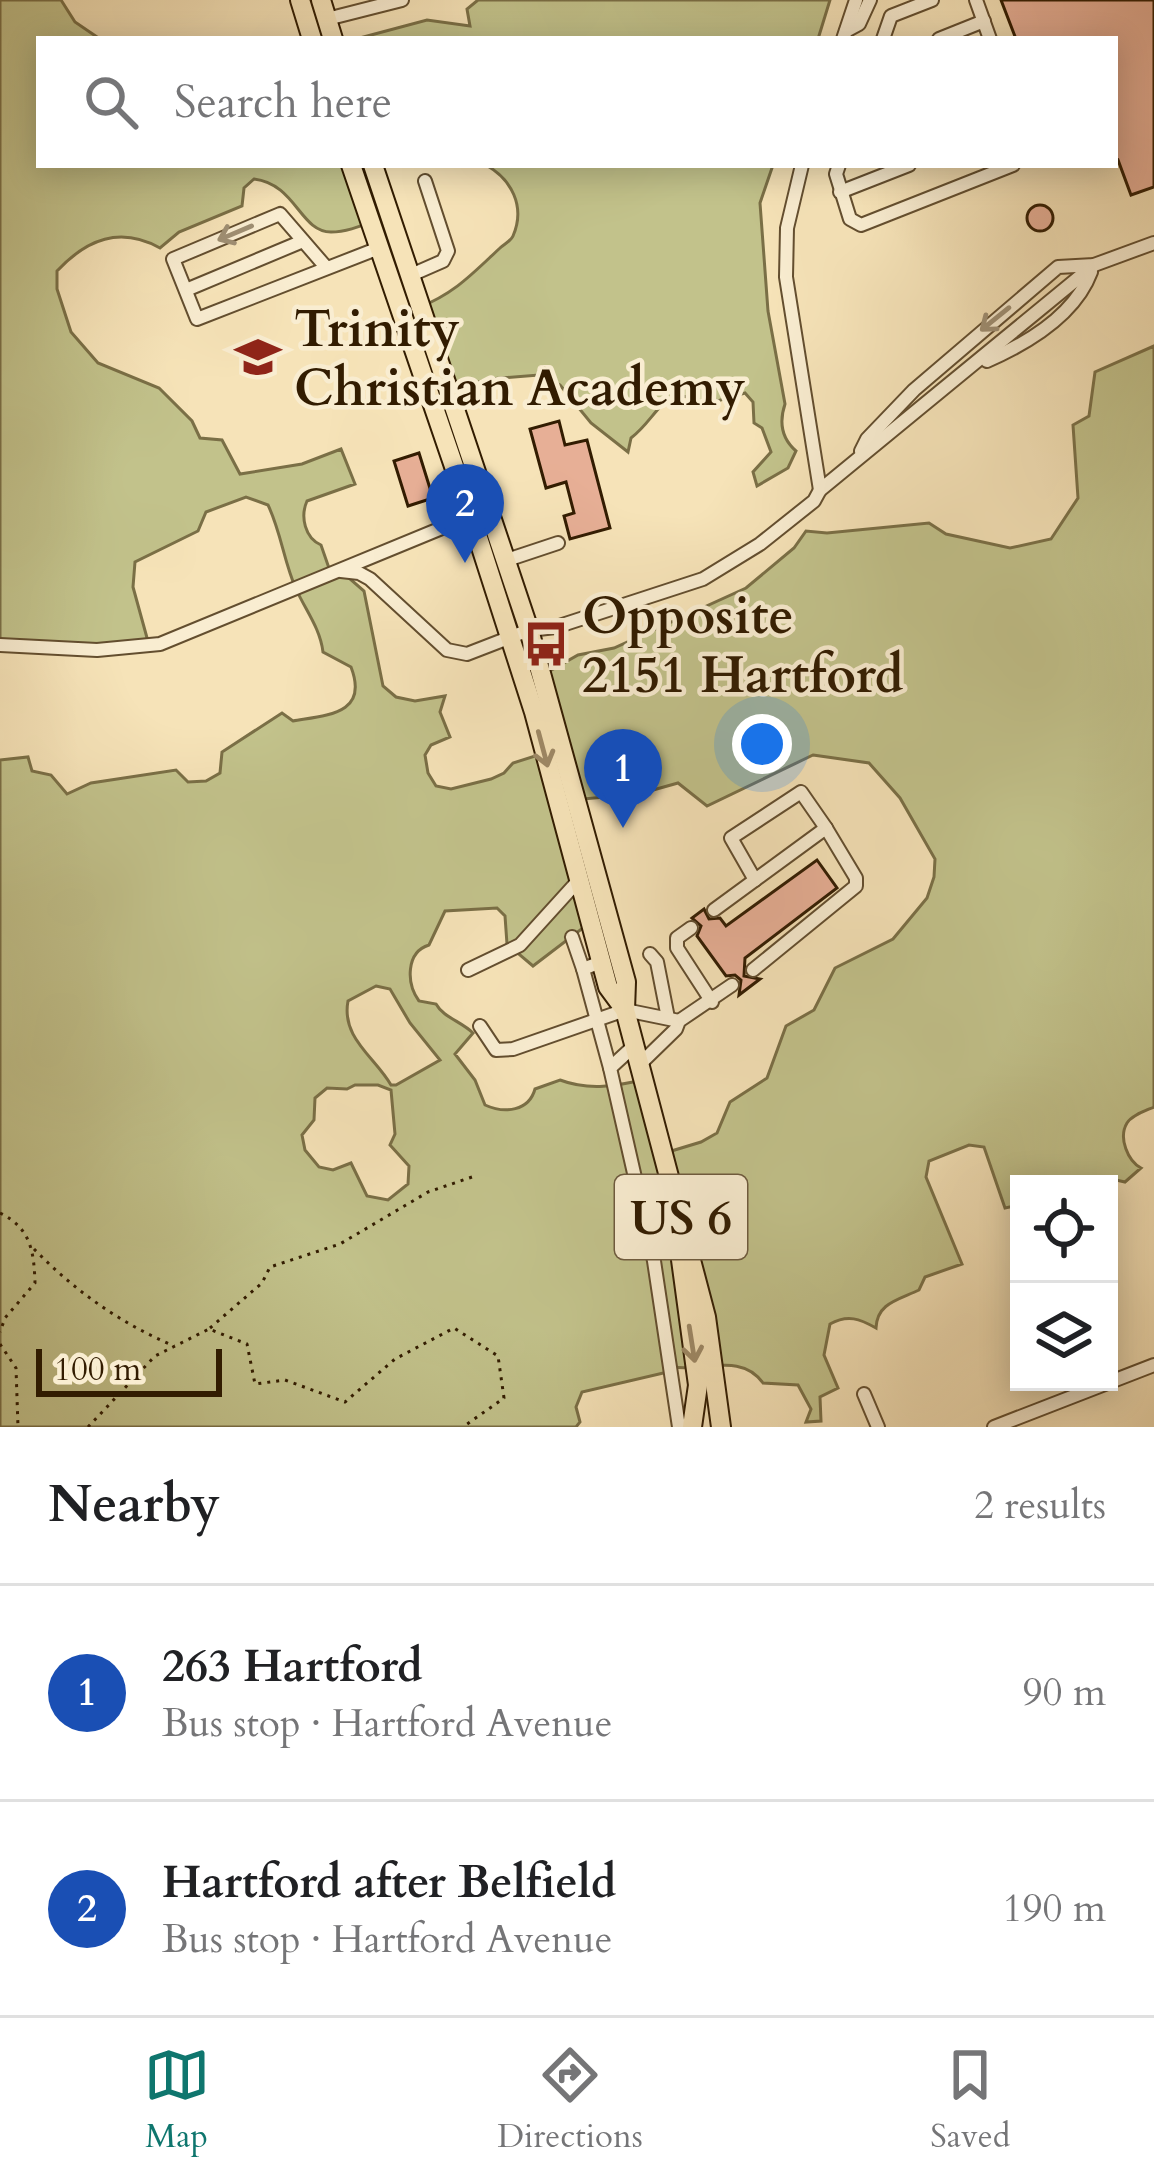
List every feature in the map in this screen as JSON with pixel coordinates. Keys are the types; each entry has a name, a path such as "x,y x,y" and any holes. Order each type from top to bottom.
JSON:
{"highway":[{"path":"300,0 311,36"},
{"name":"US 6","path":"352,168 510,637 578,881 592,966 625,1010"},
{"name":"US 6","path":"374,168 530,630 626,982 625,1010 636,1056 706,1316 721,1427"},
{"path":"673,1186 698,1385 692,1427"}],"street":[{"path":"327,20 402,0"},
{"path":"844,35 856,0"},
{"path":"844,35 859,24 870,0"},
{"path":"884,36 891,16 932,0"},
{"path":"976,0 989,36"},
{"path":"946,36 984,21"},
{"path":"801,168 787,228 786,277 820,490"},
{"path":"838,168 850,219 861,224 1005,168"},
{"path":"840,192 902,168"},
{"path":"411,275 443,261 448,251 425,181"},
{"path":"325,266 280,214 173,259 197,319 380,248"},
{"path":"186,290 303,241"},
{"path":"341,571 370,579 447,650 467,654 530,630 556,627 703,579 760,544 814,501 820,490 858,458 1094,266 1154,243"},
{"path":"858,458 867,439 914,390 1037,284 1058,267 1094,266"},
{"path":"0,645 67,650 160,644 471,516"},
{"path":"507,560 558,543"},
{"path":"753,970 856,886 856,878 801,793 731,838 755,880"},
{"path":"714,910 826,828"},
{"path":"468,970 520,945 578,881"},
{"path":"691,928 677,938 677,948 712,1002"},
{"path":"572,937 592,966 598,1022 654,1261 679,1427"},
{"path":"650,954 657,962 674,1019"},
{"path":"610,1068 636,1056 674,1019 712,1002 732,985"},
{"path":"480,1026 496,1050 513,1049 625,1010 674,1019"},
{"path":"631,1151 660,1141"},
{"path":"994,1427 1154,1365"},
{"path":"864,1394 878,1427"}],"path":[{"path":"88,1427 155,1356 208,1329 262,1283 270,1267 340,1244 428,1192 475,1175"},
{"path":"0,1213 17,1222 34,1250 63,1279 128,1326 175,1346"},
{"path":"0,1332 5,1318 35,1283 34,1250"},
{"path":"208,1329 247,1344 254,1384 285,1380 345,1402 395,1358 454,1328 498,1356 504,1397 463,1427"},
{"path":"0,1344 16,1368 18,1427"}],"green space":[{"path":"0,0 61,0 75,22 96,36 36,36 36,168 380,168 388,216 346,230 321,230 279,189 254,179 244,188 242,206 179,232 160,248 118,237 92,244 57,271 57,289 71,332 98,363 159,388 192,421 200,438 222,440 240,474 302,464 341,449 355,484 307,501 305,526 321,545 330,571 341,571 364,591 383,686 396,697 415,701 445,696 440,712 450,737 431,745 425,755 436,786 451,789 491,779 513,763 551,751 534,680 578,655 614,648 746,588 794,548 806,531 929,523 946,534 1010,548 1051,539 1078,498 1073,425 1089,416 1095,372 1154,346 1154,1107 1129,1120 1124,1129 1128,1155 1141,1168 1125,1182 1118,1180 1118,1175 1010,1175 1010,1207 1005,1208 984,1147 969,1145 929,1161 926,1177 962,1264 925,1277 919,1290 880,1313 876,1328 854,1319 830,1324 824,1355 838,1388 820,1397 821,1421 806,1422 811,1409 798,1385 763,1383 744,1368 721,1365 673,1367 582,1392 576,1427 0,1427 0,760 28,757 32,771 51,775 67,794 91,783 176,770 188,782 206,781 220,773 222,752 282,713 293,721 319,717 342,709 354,694 351,667 323,652 268,505 246,497 206,512 198,531 135,562 133,587 149,645 0,644","holes":["813,755 869,763 900,798 935,859 927,898 893,939 835,968 814,1010 786,1026 767,1078 730,1102 717,1133 701,1142 668,1152 647,1079 603,1086 560,1080 535,1089 515,1109 485,1105 475,1080 455,1054 473,1033 436,1004 419,1001 412,986 412,961 429,945 445,911 497,908 505,916 507,944 533,966 600,915 571,800 639,794 678,783 707,806","376,986 390,989 440,1060 396,1085 391,1085 354,1036 347,1014 348,1001","378,1085 391,1090 395,1134 390,1145 409,1166 408,1184 388,1200 367,1196 351,1163 333,1170 319,1167 305,1150 302,1135 314,1120 315,1098 327,1088"]},
{"path":"478,0 830,0 819,36 367,36 427,20 470,26 467,9"},
{"path":"490,168 772,168 760,203 768,311 785,404 783,429 796,451 788,468 757,486 753,472 771,452 762,428 754,423 753,402 745,393 707,404 681,396 671,398 631,438 628,452 591,423 560,385 539,375 490,379 445,391 418,308 462,282 513,236 517,204 503,178"}],"building":[{"path":"1001,0 1154,0 1154,187 1131,195 1118,160 1118,36 1015,36"},
{"path":"1040,205 1053,218 1040,231 1027,218"},
{"path":"559,421 565,445 587,440 610,528 570,539 564,516 574,513 566,482 546,488 530,429"},
{"path":"419,453 433,498 408,506 394,461"},
{"path":"817,860 837,888 745,958 744,976 760,979 739,995 741,980 726,976 697,936 701,926 692,918 704,909 709,919 720,918 726,926"}],"place":[{"name":"Trinity Christian Academy","path":"258,357"},
{"name":"Hartford after Belfield","path":"465,563"},
{"name":"Opposite 2151 Hartford","path":"546,644"},
{"name":"263 Hartford","path":"623,828"}]}
